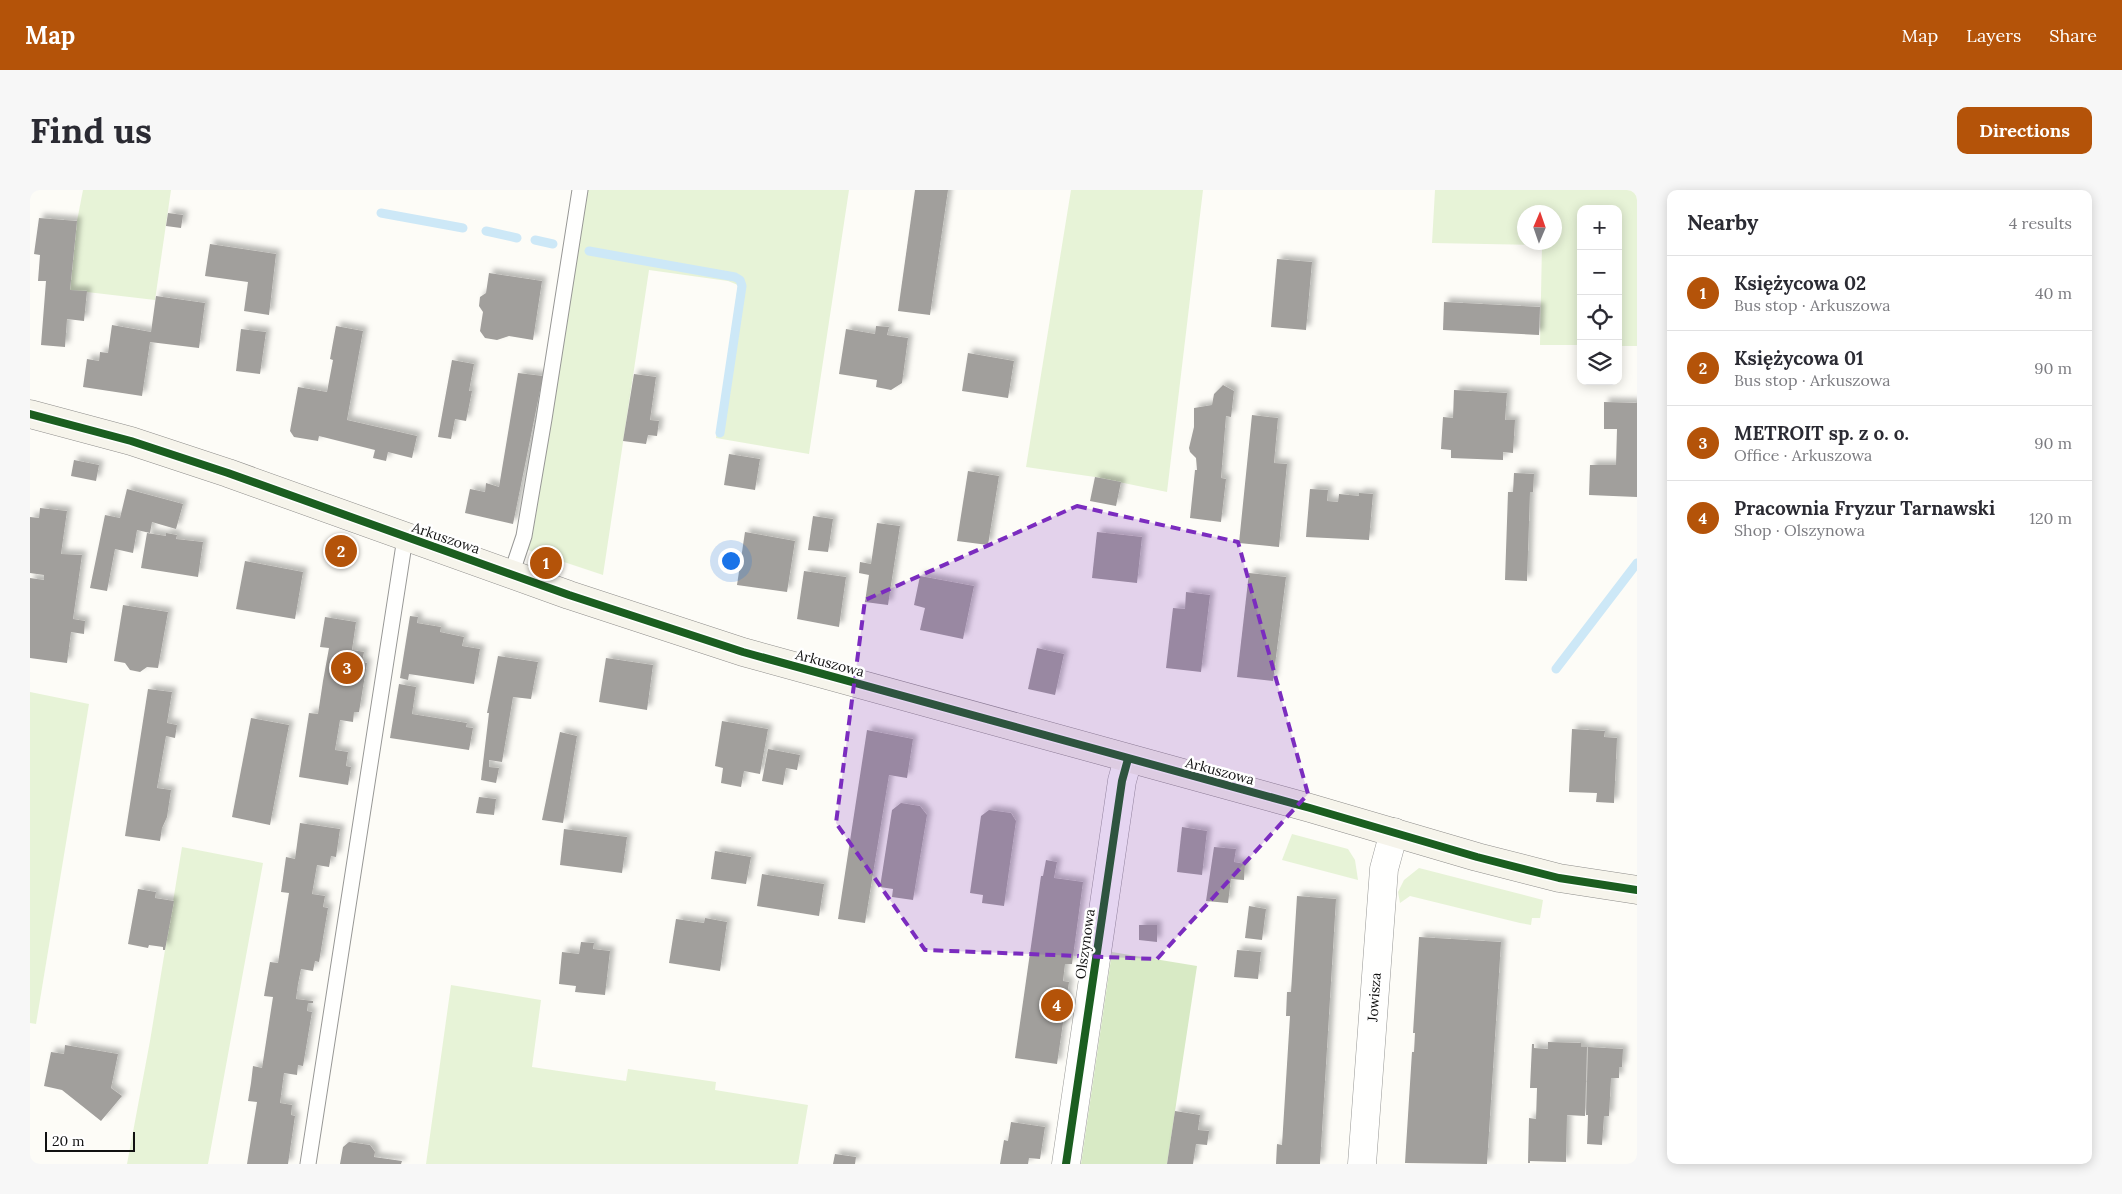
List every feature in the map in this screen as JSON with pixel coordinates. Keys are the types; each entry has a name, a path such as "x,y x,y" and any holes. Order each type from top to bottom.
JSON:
{"main road":[{"name":"Arkuszowa","path":"30,414 131,441 228,473 405,538 743,652 1394,832 1477,858 1559,878 1637,890"}],"street":[{"name":"Olszynowa","path":"1066,1164 1122,781 1128,759"},
{"name":"Jowisza","path":"1362,1164 1384,869 1394,832"}],"lane":[{"path":"512,575 524,536 580,190"},
{"path":"308,1164 405,538"}],"highlighted area":[{"path":"1077,506 1238,542 1308,794 1157,959 925,950 836,823 865,600"}],"green space":[{"path":"83,190 171,190 155,300 70,290 77,221"},
{"path":"587,190 849,190 809,454 716,438 738,285 728,281 649,270 603,575 528,550 535,521"},
{"path":"1071,190 1203,190 1167,492 1095,477 1026,467"},
{"path":"1435,190 1637,190 1637,346 1622,346 1622,205 1577,205 1577,345 1540,345 1542,250 1562,250 1562,205 1517,205 1517,245 1432,243"},
{"path":"30,692 89,704 36,1024 30,1023"},
{"path":"1292,834 1348,849 1355,860 1358,880 1282,860"},
{"path":"182,847 263,863 208,1164 127,1164 150,1041"},
{"path":"1419,868 1543,900 1540,918 1532,918 1531,925 1410,896 1400,903 1398,892 1404,880"},
{"path":"1112,952 1197,966 1167,1164 1081,1164"},
{"path":"451,985 541,1000 532,1067 626,1081 628,1069 716,1082 715,1090 808,1105 798,1164 426,1164"}],"building":[{"path":"915,190 948,190 930,315 898,311"},
{"path":"168,213 183,215 181,228 166,226"},
{"path":"39,218 77,221 70,290 87,291 84,321 67,319 65,347 41,345 46,281 38,281 40,255 34,254"},
{"path":"210,244 276,254 269,315 244,311 248,282 205,276"},
{"path":"1277,259 1312,262 1306,330 1271,327"},
{"path":"489,273 542,281 533,340 509,336 497,340 485,338 480,331 483,312 479,306 480,297 486,293"},
{"path":"156,296 205,303 199,348 150,342 142,396 83,387 87,359 99,361 100,352 108,353 112,325 151,332"},
{"path":"1444,302 1540,307 1539,335 1443,330"},
{"path":"336,326 363,331 347,420 417,436 412,458 388,452 386,461 373,458 375,450 319,436 318,441 294,437 290,431 298,387 327,392 333,360 330,359"},
{"path":"876,326 889,327 887,335 908,338 902,383 891,390 876,387 877,380 839,374 846,329 875,334"},
{"path":"241,329 266,332 260,374 236,371"},
{"path":"968,353 1014,361 1008,398 962,391"},
{"path":"452,360 474,364 469,391 472,391 466,421 455,419 451,439 438,437"},
{"path":"518,373 543,376 513,524 465,513 470,489 485,492 486,483 499,487"},
{"path":"634,374 656,377 650,420 659,421 657,436 648,435 646,444 623,441"},
{"path":"1223,385 1234,391 1231,417 1226,416 1221,478 1226,479 1221,522 1190,518 1195,470 1197,470 1196,458 1189,448 1194,427 1194,408 1212,405 1214,394"},
{"path":"1454,390 1507,393 1505,420 1515,420 1513,453 1503,452 1503,460 1451,458 1451,450 1441,449 1443,417 1453,418"},
{"path":"1604,402 1637,403 1637,497 1589,495 1590,465 1616,465 1617,429 1604,429"},
{"path":"1252,415 1278,418 1274,463 1287,464 1279,547 1239,543"},
{"path":"729,454 760,459 755,490 724,485"},
{"path":"74,460 99,465 96,481 71,476"},
{"path":"968,471 999,476 988,545 957,541"},
{"path":"1514,473 1534,474 1533,492 1530,492 1527,581 1505,580 1508,492 1513,492"},
{"path":"1095,477 1121,482 1116,506 1090,501"},
{"path":"127,489 183,504 176,529 152,522 150,533 137,530 133,553 115,549 107,591 90,588 105,515 120,518"},
{"path":"1310,489 1328,490 1327,501 1338,502 1339,494 1359,496 1359,493 1373,494 1369,540 1306,537"},
{"path":"40,508 67,511 61,554 82,555 73,619 85,621 84,634 71,632 67,663 30,658 30,578 44,580 44,575 30,573 30,517 39,518"},
{"path":"813,516 833,519 828,552 808,550"},
{"path":"877,523 900,526 888,605 865,602 869,575 859,573 860,562 871,564"},
{"path":"745,532 795,541 787,592 737,585"},
{"path":"1097,532 1142,537 1137,583 1092,578"},
{"path":"147,533 166,536 166,533 177,535 176,539 203,542 198,577 141,568"},
{"path":"245,561 303,572 295,619 236,609"},
{"path":"804,571 846,577 839,627 797,619"},
{"path":"1249,573 1286,577 1273,681 1237,677"},
{"path":"920,576 974,586 963,639 920,630 925,608 914,605"},
{"path":"1186,592 1210,595 1201,672 1166,668 1173,608 1185,609"},
{"path":"123,605 168,612 158,668 147,667 140,672 130,670 125,663 114,661"},
{"path":"410,616 418,617 417,623 441,627 440,632 464,637 462,646 480,649 474,684 409,674 408,680 400,678"},
{"path":"325,617 356,622 352,650 364,652 362,662 367,663 359,712 354,712 353,722 340,720 335,750 348,752 346,766 351,767 348,785 299,777 309,713 318,714 329,648 320,647"},
{"path":"1037,648 1064,654 1055,695 1028,689"},
{"path":"498,656 538,662 531,699 513,697 502,762 489,760 489,767 499,768 496,783 481,780 489,713 487,713"},
{"path":"606,658 653,665 647,710 599,702"},
{"path":"399,684 416,687 412,714 467,723 466,727 473,728 469,750 390,738"},
{"path":"148,689 172,692 167,723 177,725 175,738 166,736 157,788 171,790 167,817 162,828 160,841 125,836"},
{"path":"251,718 289,725 270,825 232,817"},
{"path":"722,721 768,729 760,774 744,771 741,787 721,783 723,768 715,766"},
{"path":"1572,729 1605,731 1604,737 1617,738 1614,803 1596,802 1597,793 1569,792"},
{"path":"867,730 913,739 907,778 889,775 865,923 838,919"},
{"path":"560,732 577,736 563,823 542,820"},
{"path":"768,749 800,755 797,770 786,768 783,785 762,781"},
{"path":"479,797 496,799 494,815 476,813"},
{"path":"901,803 920,806 927,815 913,900 892,897 893,889 880,887 892,810"},
{"path":"989,810 1011,813 1016,821 1004,906 982,903 983,895 970,893 981,816"},
{"path":"300,823 340,829 336,857 331,856 329,867 317,865 312,894 325,896 323,907 328,908 319,962 315,961 313,971 301,969 298,984 296,999 313,1001 313,1003 308,1003 307,1011 312,1012 303,1066 298,1065 297,1075 284,1073 280,1103 292,1105 291,1115 295,1116 288,1164 247,1164 257,1102 248,1101 253,1066 262,1068 273,997 264,996 270,962 278,963 289,893 281,892 286,857 295,859"},
{"path":"1182,827 1207,831 1202,875 1177,872"},
{"path":"564,829 627,837 622,873 560,865"},
{"path":"1214,847 1236,849 1234,862 1245,864 1244,880 1231,879 1228,903 1206,901"},
{"path":"715,851 751,857 746,884 711,879"},
{"path":"1046,860 1057,862 1054,878 1083,882 1072,964 1065,964 1063,981 1069,982 1057,1064 1015,1058 1041,876 1043,876"},
{"path":"762,874 824,884 819,916 757,906"},
{"path":"138,889 156,892 155,898 174,901 165,950 163,950 163,947 149,945 148,948 128,944"},
{"path":"1297,896 1336,899 1320,1164 1276,1164 1277,1144 1282,1145 1290,1016 1286,1016 1287,992 1291,992"},
{"path":"1249,906 1266,909 1262,940 1245,938"},
{"path":"705,918 727,922 720,971 669,963 676,919 704,923"},
{"path":"1139,925 1157,925 1157,942 1139,940"},
{"path":"1419,937 1501,942 1487,1164 1405,1163 1412,1052 1414,1052 1415,1033 1413,1033"},
{"path":"581,942 594,943 593,949 610,951 605,995 575,992 576,986 559,984 562,952 579,954"},
{"path":"1237,950 1261,952 1258,979 1234,977"},
{"path":"1548,1042 1581,1043 1581,1047 1587,1047 1585,1116 1567,1115 1566,1162 1530,1161 1528,1163 1529,1118 1536,1119 1537,1088 1530,1088 1532,1044 1534,1044 1534,1048 1548,1049"},
{"path":"65,1045 118,1054 111,1088 122,1096 101,1121 62,1090 44,1086 51,1052 64,1054"},
{"path":"1588,1047 1623,1049 1622,1067 1619,1067 1619,1078 1611,1078 1609,1116 1604,1116 1602,1145 1587,1144"},
{"path":"1175,1111 1200,1115 1198,1130 1209,1131 1207,1145 1196,1144 1193,1164 1167,1164"},
{"path":"1011,1122 1045,1127 1040,1159 1029,1158 1028,1164 1000,1164 1004,1140 1008,1141"},
{"path":"349,1142 370,1145 375,1152 374,1157 402,1161 401,1164 340,1164 343,1147"},
{"path":"835,1154 856,1157 855,1164 833,1164"}],"waterway":[{"path":"381,213 463,228"},
{"path":"486,231 517,238"},
{"path":"535,240 553,244"},
{"path":"589,251 735,277 740,280 742,286 720,433"},
{"path":"1556,669 1637,563"}],"cycle path":[{"path":"30,414 131,441 228,473 569,595 743,652 1310,808 1477,857 1559,878 1637,890"},
{"path":"1066,1164 1122,781 1128,759"}],"place":[{"name":"Księżycowa 01","path":"341,551"},
{"name":"Księżycowa 02","path":"546,563"},
{"name":"METROIT sp. z o. o.","path":"347,668"},
{"name":"Pracownia Fryzur Tarnawski","path":"1057,1005"}]}
